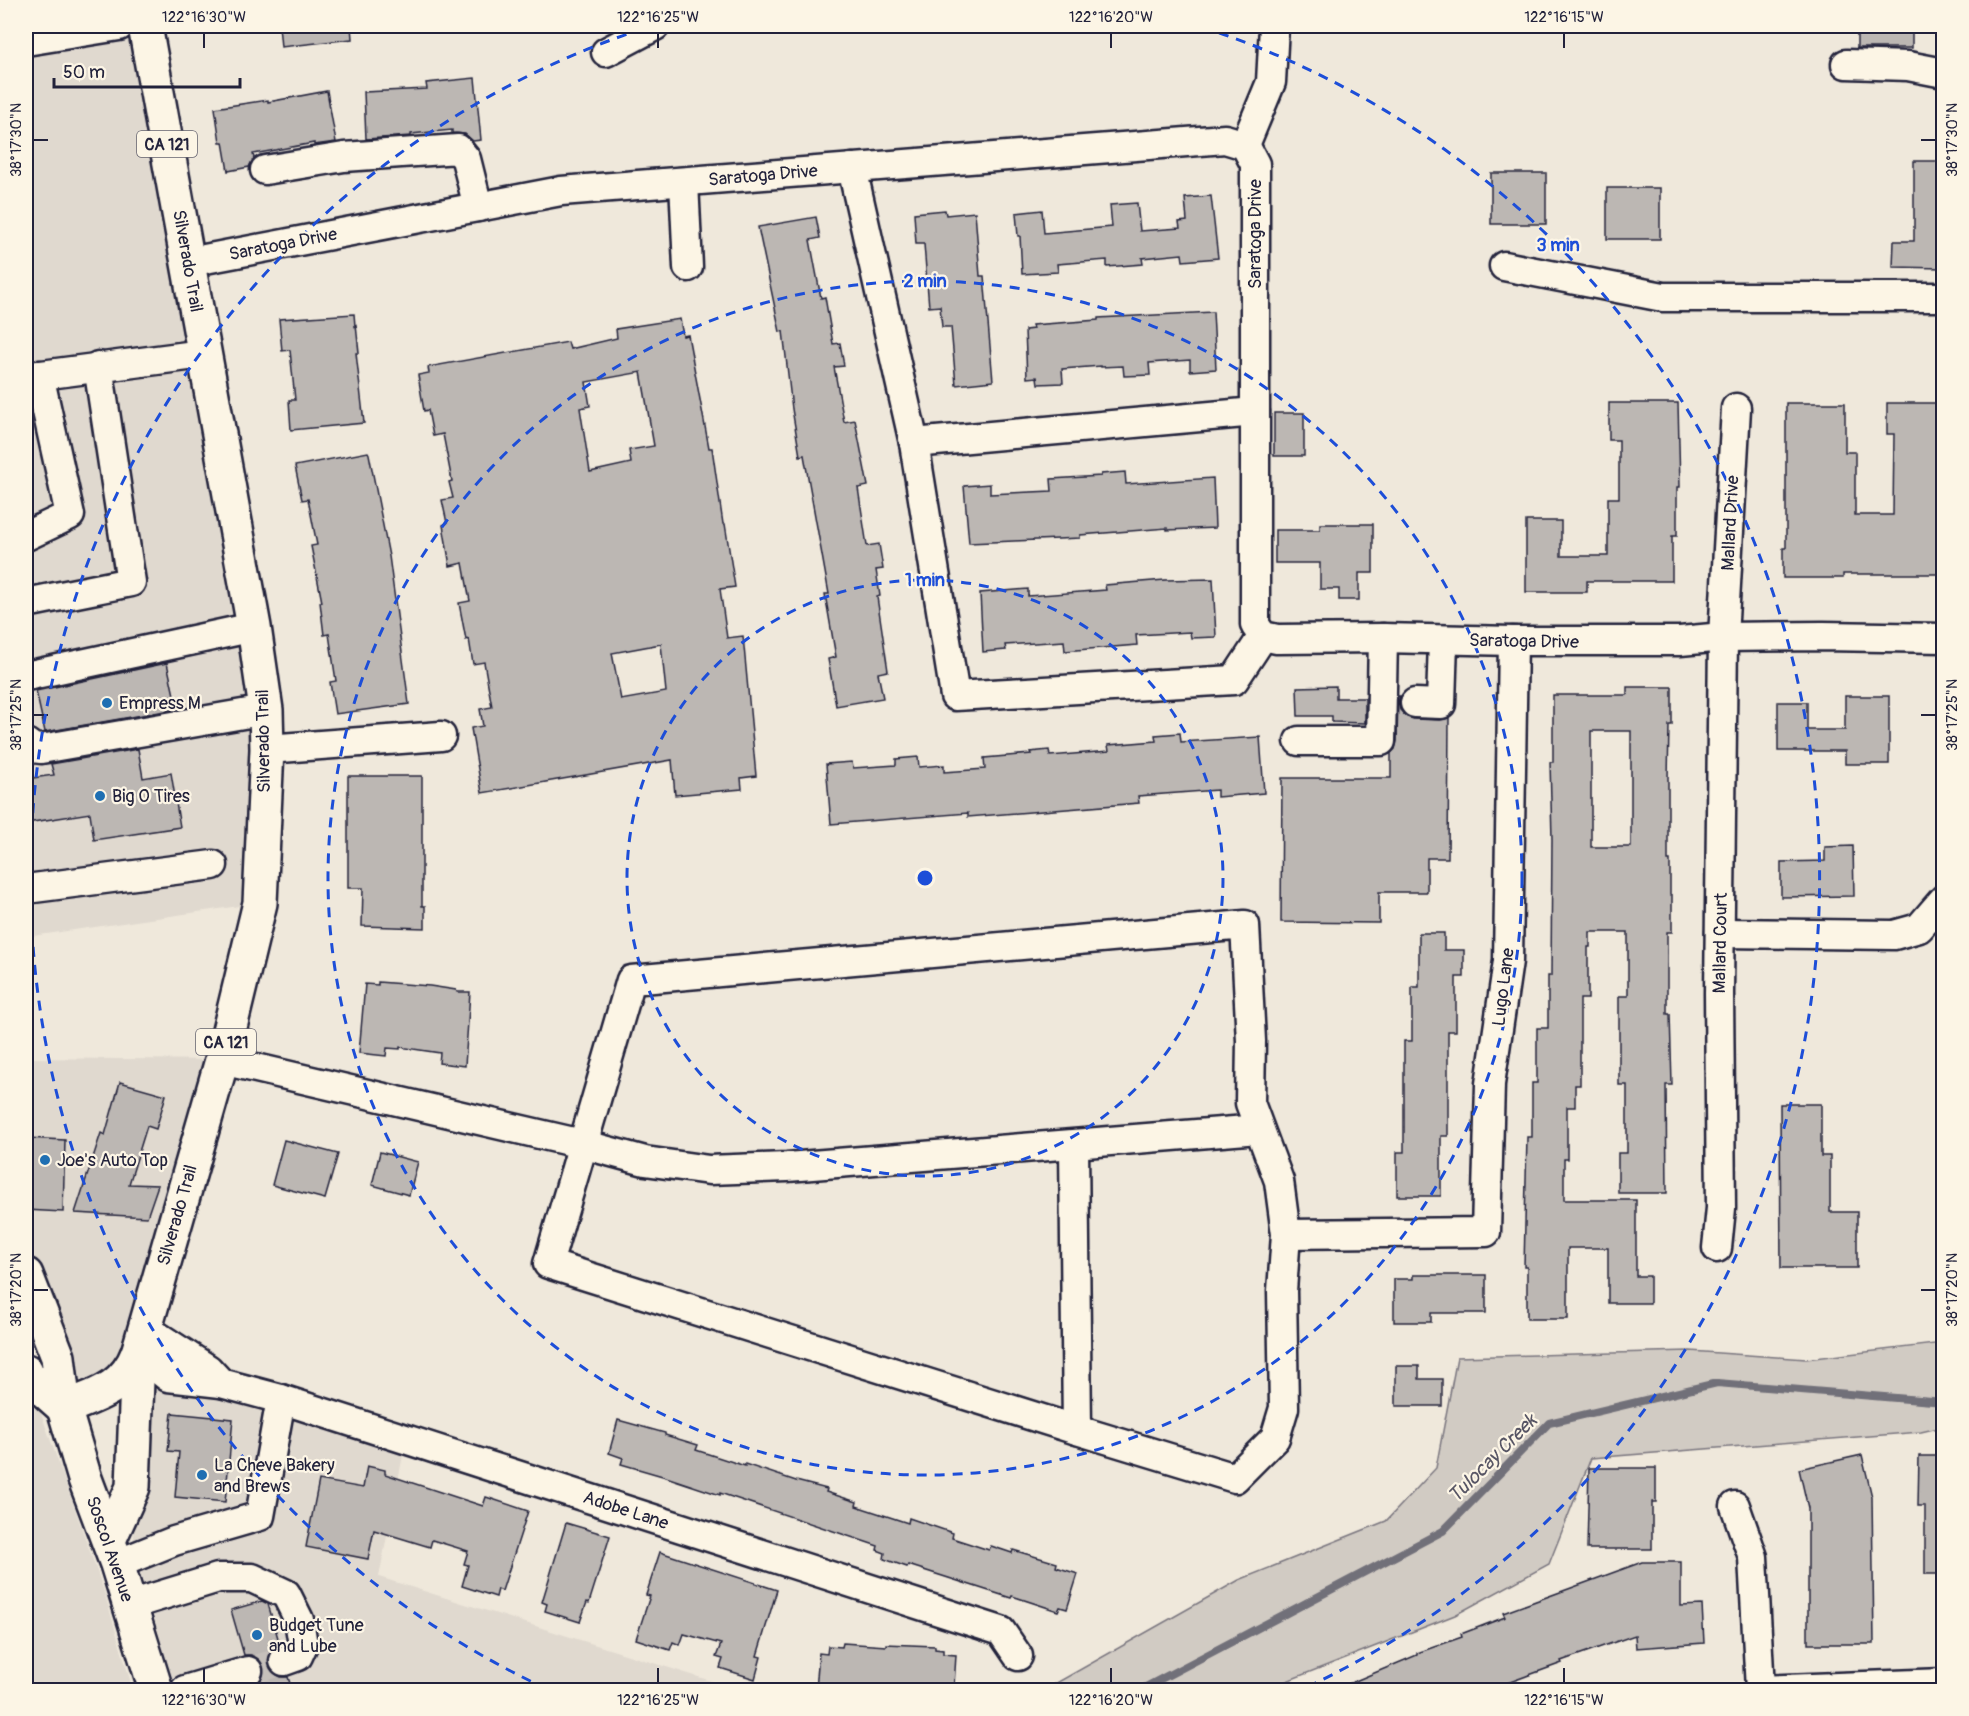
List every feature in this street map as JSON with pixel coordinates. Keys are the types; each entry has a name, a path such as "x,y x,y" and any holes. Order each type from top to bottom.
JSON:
{"main road":[{"name":"Silverado Trail","path":"64,1408 103,1393 119,1382 132,1368 222,1060 260,903 267,749 266,710 254,627 203,354 189,262 146,26"},
{"name":"Soscol Avenue","path":"26,1275 58,1357 64,1408 85,1479 113,1552 156,1690"},
{"path":"113,1552 133,1487 141,1340"},
{"path":"26,1371 27,1375 64,1408"}],"street":[{"path":"26,41 119,26"},
{"path":"606,52 655,26"},
{"path":"1245,145 1271,81 1274,26"},
{"path":"1846,64 1908,66 1944,74"},
{"name":"Saratoga Drive","path":"189,262 561,191 1225,140 1245,145 1255,164 1255,625 1263,636 1277,639 1383,638 1513,641 1680,641 1723,637 1822,636 1944,638"},
{"path":"265,170 344,157 458,149 466,159 478,207"},
{"path":"852,168 914,443 955,696 1234,680 1263,636"},
{"path":"684,182 688,267"},
{"path":"1504,266 1663,297 1944,297"},
{"path":"26,536 70,515 32,376 203,354"},
{"path":"26,603 131,582 98,366"},
{"name":"Mallard Drive","path":"1723,637 1736,408"},
{"path":"914,443 1255,412"},
{"path":"26,676 254,627"},
{"name":"Mallard Court","path":"1717,1248 1721,1208 1720,933 1723,637"},
{"path":"1299,741 1381,741 1396,703 1383,638"},
{"path":"1396,703 1441,704 1443,640"},
{"name":"Lugo Lane","path":"1286,1234 1486,1232 1490,1084 1508,961 1513,641"},
{"path":"26,743 33,748 41,749 266,710"},
{"path":"267,749 441,736"},
{"path":"26,889 213,865"},
{"path":"1720,933 1894,935 1919,928 1944,899"},
{"path":"1245,925 1251,1041 1250,1103 1279,1181 1286,1234 1282,1291 1284,1408 1275,1438 1235,1478 548,1264 582,1144 631,980 1245,925"},
{"path":"222,1060 582,1144 645,1161 709,1170 787,1167 1259,1129"},
{"path":"1074,1144 1077,1430"},
{"name":"Adobe Lane","path":"141,1340 168,1377 221,1383 281,1399 1001,1631 1018,1656"},
{"path":"113,1552 174,1541 260,1516 281,1399"},
{"path":"1735,1506 1753,1557 1759,1690 1944,1683"},
{"path":"130,1605 218,1578 252,1578 286,1594 299,1620 303,1645 298,1656 284,1660"},
{"path":"185,1690 248,1671"}],"shaded area":[{"path":"26,26 145,26 254,627 260,903 26,937"},
{"path":"26,1058 222,1060 138,1353 406,1440 379,1577 740,1690 176,1690 134,1552 133,1487 138,1356 76,1406 26,1275"},
{"path":"1943,1343 1943,1427 1921,1432 1591,1458 1549,1564 1455,1615 1264,1690 1044,1690 1239,1580 1386,1521 1436,1468 1457,1357 1690,1351 1806,1359"},
{"path":"26,1371 104,1591 133,1690 26,1690"}],"building":[{"path":"279,26 351,26 352,39 281,47"},
{"path":"1857,26 1912,26 1912,48 1857,48"},
{"path":"475,78 481,140 473,141 465,134 452,133 452,130 366,139 364,92 427,89 426,83"},
{"path":"327,91 336,142 314,145 314,143 253,154 254,158 249,167 228,171 223,142 220,142 215,108 268,100 268,102"},
{"path":"1914,161 1944,161 1944,268 1893,267 1894,241 1914,241"},
{"path":"1491,173 1546,173 1546,224 1491,224"},
{"path":"1607,188 1660,188 1660,239 1607,239"},
{"path":"1211,196 1218,258 1183,261 1182,254 1142,258 1143,264 1107,267 1107,260 1057,264 1058,272 1022,274 1016,213 1042,210 1044,233 1112,227 1110,205 1137,203 1140,231 1180,228 1179,222 1187,221 1185,198"},
{"path":"945,210 946,215 975,212 980,276 984,276 993,381 956,385 951,327 942,327 940,306 929,307 924,244 916,244 914,213"},
{"path":"816,217 820,238 810,240 821,298 825,297 833,344 840,343 844,366 834,367 844,422 855,420 868,486 858,488 867,546 879,544 883,569 876,570 880,596 877,597 888,671 878,673 883,698 836,706 828,659 836,657 825,594 829,594 804,455 800,456 783,331 780,332 758,227"},
{"path":"1213,312 1216,369 1190,371 1190,360 1149,363 1150,375 1124,376 1123,366 1101,366 1062,369 1063,383 1038,384 1037,377 1027,378 1025,330 1033,329 1032,325 1098,320 1098,318"},
{"path":"354,314 364,423 291,430 289,400 295,400 290,350 282,351 279,319"},
{"path":"680,319 683,336 688,335 709,448 712,448 735,587 720,589 727,638 743,636 756,776 741,778 742,789 675,795 672,760 482,793 471,728 483,726 480,709 492,707 484,662 473,664 469,639 466,640 459,603 470,601 463,563 450,566 443,525 447,523 442,500 453,498 443,434 433,436 428,410 424,411 418,375 429,373 428,367 568,342 570,349 617,338 616,329","holes":["641,372 654,446 629,450 631,463 590,472 580,408 590,406 586,382","661,644 666,692 621,700 612,653"]},
{"path":"1609,403 1678,403 1680,487 1677,487 1677,536 1672,536 1672,581 1587,581 1587,592 1526,592 1526,521 1561,521 1561,556 1608,556 1608,498 1619,498 1619,440 1609,440"},
{"path":"1786,403 1845,403 1845,452 1855,452 1855,515 1893,515 1894,434 1887,434 1887,403 1944,403 1944,574 1843,574 1843,578 1783,578 1783,548 1786,548"},
{"path":"1274,413 1304,413 1304,456 1274,456"},
{"path":"368,452 389,556 409,704 335,714 330,682 336,681 329,634 324,635 320,602 322,602 311,546 317,545 308,499 302,500 295,466"},
{"path":"1125,472 1126,484 1213,478 1215,528 1167,530 1167,528 1080,535 1080,538 969,543 964,486 990,484 990,494 1052,491 1051,479"},
{"path":"1320,524 1373,524 1373,573 1359,573 1359,600 1339,600 1339,589 1320,589 1320,563 1275,563 1275,530 1320,530"},
{"path":"1213,579 1216,637 1191,638 1190,632 1136,635 1137,645 1065,651 1064,641 1005,645 1006,650 983,652 980,593 1028,589 1028,596 1106,590 1105,585"},
{"name":"Empress M","path":"167,663 177,709 45,732 36,691"},
{"path":"1336,686 1336,698 1365,698 1365,723 1332,722 1332,716 1298,716 1297,687"},
{"path":"1627,687 1672,687 1672,725 1669,725 1668,860 1670,860 1670,895 1672,895 1672,932 1667,932 1667,1014 1670,1014 1672,1085 1666,1085 1667,1193 1618,1193 1618,1153 1627,1153 1627,1085 1619,1085 1619,996 1628,996 1628,932 1590,932 1588,999 1580,999 1580,1085 1575,1085 1575,1107 1567,1107 1564,1200 1636,1200 1636,1276 1650,1276 1650,1303 1608,1303 1608,1248 1568,1248 1568,1319 1527,1319 1527,1267 1524,1267 1527,1137 1532,1137 1532,1083 1537,1083 1537,1028 1548,1028 1548,976 1551,976 1550,762 1553,762 1553,695 1627,695","holes":["1591,731 1631,731 1631,847 1591,847"]},
{"path":"1398,696 1400,696 1400,710 1407,717 1440,720 1449,718 1448,858 1427,858 1427,892 1379,892 1379,923 1281,922 1282,778 1391,778 1391,753 1397,741"},
{"path":"1845,696 1889,696 1889,764 1845,764 1845,751 1778,751 1778,702 1807,702 1807,730 1845,730"},
{"path":"1180,733 1181,742 1260,737 1264,793 1217,797 1217,790 1138,796 1139,803 968,817 968,813 831,824 826,764 852,762 853,768 896,765 896,759 918,757 919,767 944,765 944,772 985,769 984,758 1049,750 1050,756 1109,751 1108,745 1156,741 1155,735"},
{"name":"Big O Tires","path":"138,749 143,778 171,773 180,827 94,840 90,813 26,823 26,779 54,775 51,764"},
{"path":"348,776 422,776 422,906 425,906 425,928 362,926 363,888 348,888"},
{"path":"1853,846 1854,896 1781,897 1781,862 1825,861 1825,847"},
{"path":"1419,933 1444,933 1444,950 1464,950 1464,977 1456,977 1456,1031 1448,1031 1448,1136 1441,1136 1441,1196 1397,1196 1397,1152 1404,1152 1404,1041 1412,1041 1412,987 1419,987"},
{"path":"378,982 470,992 465,1066 439,1063 440,1053 400,1047 400,1049 387,1048 386,1056 359,1053 365,984 378,985"},
{"path":"120,1082 166,1095 156,1129 147,1126 129,1184 158,1185 147,1217 75,1213 101,1133 105,1135"},
{"path":"1780,1104 1821,1104 1821,1156 1830,1156 1830,1212 1857,1212 1857,1268 1781,1268"},
{"path":"26,1138 65,1140 63,1212 26,1210"},
{"path":"284,1140 338,1154 325,1199 272,1185"},
{"path":"380,1152 418,1162 409,1195 372,1185"},
{"path":"1413,1275 1486,1275 1486,1313 1431,1313 1431,1322 1394,1322 1394,1279 1413,1279"},
{"path":"1396,1366 1419,1366 1419,1379 1442,1379 1442,1406 1396,1406"},
{"name":"La Cheve Bakery and Brews","path":"172,1413 233,1419 225,1502 175,1497 179,1452 168,1451"},
{"path":"618,1420 698,1445 696,1450 827,1489 826,1492 857,1502 856,1506 908,1523 909,1518 953,1533 952,1538 989,1550 991,1546 1012,1553 1013,1550 1057,1563 1056,1567 1078,1574 1067,1609 1060,1607 1058,1611 908,1565 907,1567 884,1559 885,1553 877,1550 878,1546 720,1493 720,1495 621,1464 623,1458 609,1453"},
{"path":"1862,1455 1872,1497 1874,1644 1808,1644 1808,1508 1799,1469"},
{"path":"1919,1456 1944,1456 1944,1574 1925,1574 1925,1506 1918,1506"},
{"path":"367,1466 385,1470 385,1474 483,1506 486,1497 528,1511 502,1591 498,1589 496,1597 462,1586 468,1565 464,1564 468,1551 432,1540 430,1547 374,1530 368,1559 306,1547 319,1480 363,1488"},
{"path":"1589,1468 1656,1468 1656,1502 1652,1502 1652,1549 1587,1549"},
{"path":"566,1523 610,1536 589,1603 587,1602 580,1622 545,1611 547,1604 542,1602"},
{"path":"660,1552 777,1590 757,1656 761,1657 755,1679 720,1668 723,1659 716,1657 721,1644 684,1634 680,1645 673,1642 670,1650 636,1639 650,1596 646,1595"},
{"path":"1642,1562 1681,1562 1681,1606 1702,1605 1704,1643 1636,1648 1635,1635 1488,1690 1334,1690 1417,1655 1417,1653 1462,1637 1461,1634 1505,1617 1503,1613"},
{"name":"Budget Tune and Lube","path":"262,1601 268,1604 280,1645 271,1651 268,1666 274,1674 288,1677 292,1690 254,1690 253,1687 260,1683 264,1675 264,1667 259,1659 251,1655 244,1655 231,1610"},
{"path":"843,1643 935,1646 935,1649 943,1650 943,1654 956,1655 954,1686 932,1685 932,1690 886,1687 886,1690 839,1688 839,1690 816,1690 819,1653 827,1654 828,1646 842,1647"}],"waterway":[{"name":"Tulocay Creek","path":"1140,1690 1443,1531 1549,1423 1717,1383 1944,1402"}],"tunnel":[{"path":"248,1671 284,1661"}],"place":[{"name":"Empress M","path":"107,703"},
{"name":"Big O Tires","path":"100,796"},
{"name":"Joe's Auto Top","path":"45,1160"},
{"name":"La Cheve Bakery and Brews","path":"202,1475"},
{"name":"Budget Tune and Lube","path":"257,1635"}]}
